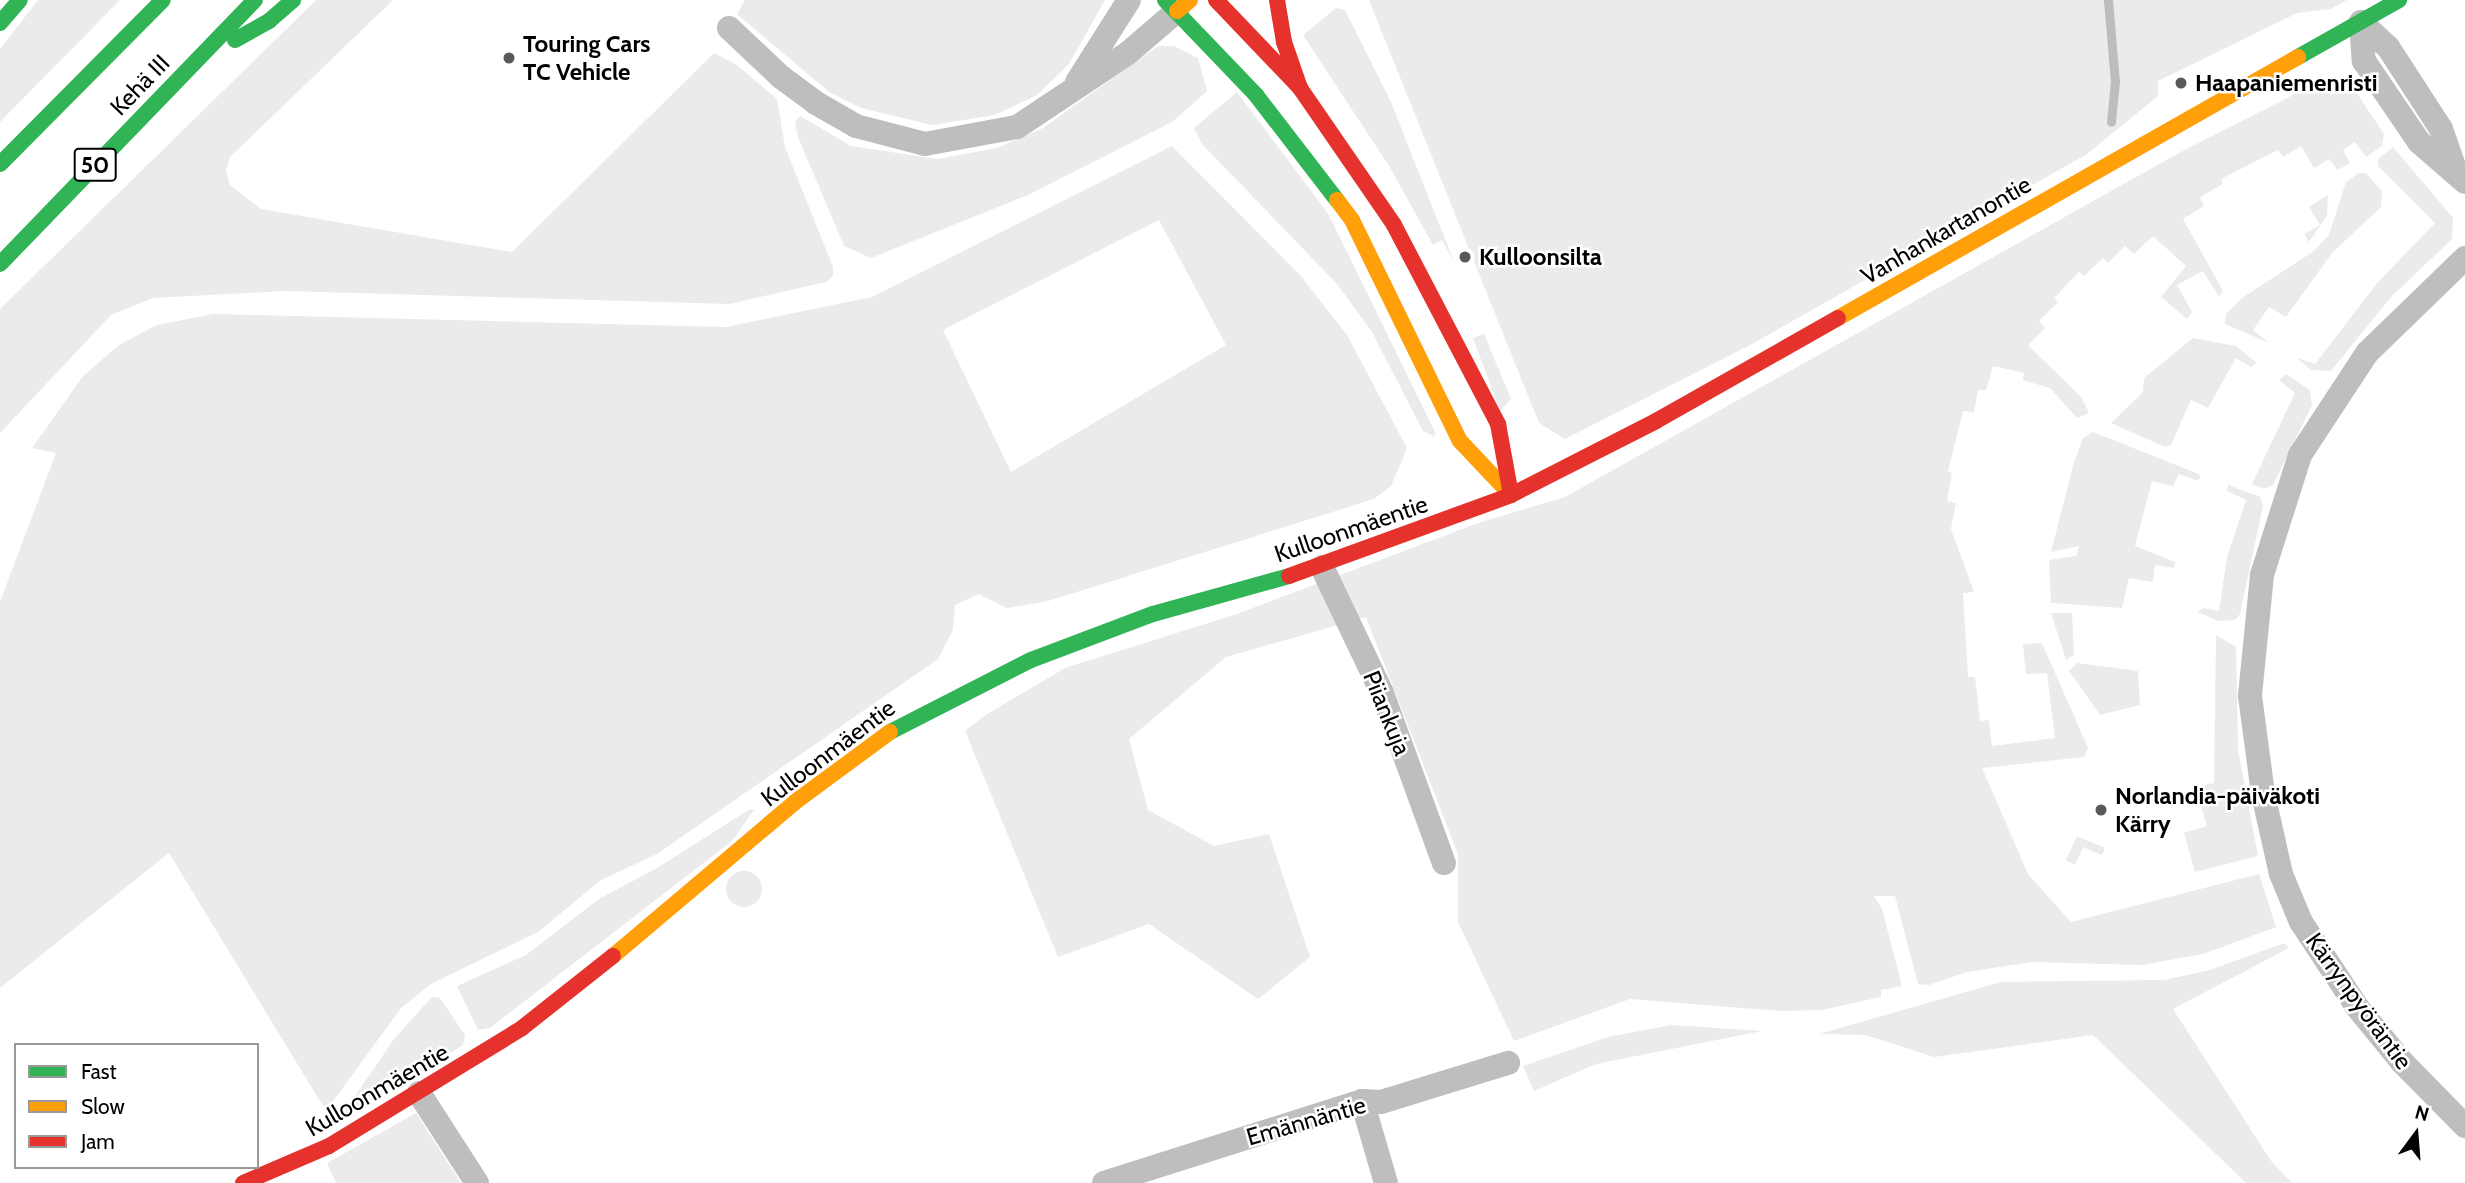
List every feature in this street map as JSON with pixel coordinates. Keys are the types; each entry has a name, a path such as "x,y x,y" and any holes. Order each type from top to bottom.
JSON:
{"main road":[{"path":"0,8 6,0"},
{"path":"0,23 20,0"},
{"name":"Kehä III","path":"0,164 163,0"},
{"name":"Kehä III","path":"0,264 255,0"},
{"path":"190,66 269,21 293,0"},
{"path":"1216,0 1300,88 1394,225 1498,424 1511,495"},
{"path":"1277,0 1284,42 1300,88"},
{"name":"Vanhankartanontie","path":"1511,495 1656,421 2399,0"},
{"path":"1177,4 1256,95 1352,220 1460,441 1511,495"},
{"name":"Kulloonmäentie","path":"243,1183 329,1146 522,1028 695,891 795,802 891,731 1031,660 1153,614 1322,567 1511,495"}],"street":[{"path":"1074,86 1129,0"},
{"path":"729,27 781,77 816,103 856,126 898,139 939,142 1017,127 1074,86 1128,53 1177,4"},
{"path":"2361,22 2364,61 2419,142 2460,176"},
{"name":"Kärrynpyöräntie","path":"2465,258 2367,353 2301,455 2262,575 2249,696 2263,794 2278,860 2301,922 2357,1007 2402,1062 2465,1126"},
{"name":"Piiankuja","path":"1322,567 1382,693 1444,863"},
{"name":"Emännäntie","path":"1104,1183 1362,1101 1381,1102 1508,1063"},
{"path":"419,1093 477,1183"},
{"path":"1362,1101 1385,1183"}],"shaded area":[{"path":"38,0 120,0 0,122 0,49"},
{"path":"316,0 393,0 230,157 226,170 230,185 261,209 512,252 714,53 737,65 777,99 785,147 833,267 833,276 826,282 729,304 285,291 153,298 111,315 0,433 0,309"},
{"path":"745,0 1105,0 1069,64 1037,95 995,115 932,125 861,108 829,92 737,14"},
{"path":"1369,0 2347,0 2330,9 2297,13 2158,81 2158,96 2087,154 1752,344 1565,439 1539,423"},
{"path":"1336,8 1345,10 1391,102 1454,262 1442,240 1433,245 1389,166 1303,35"},
{"path":"1158,46 1174,46 1198,58 1207,91 1172,122 1028,195 871,258 844,246 798,137 795,122 800,116 851,146 937,159 997,148 1043,128"},
{"path":"2335,81 2352,86 2384,134 2382,146 2366,157 2355,142 2343,150 2350,163 2338,170 2329,159 2314,168 2301,146 2283,157 2278,150 2221,179 2223,184 2200,197 2204,206 2183,219 2223,291 2219,297 2203,271 2177,285 2192,312 2187,319 2161,297 2186,266 2153,236 2134,254 2125,246 2108,263 2103,258 2084,276 2079,272 2054,298 2058,302 2039,321 2045,328 2028,345 2081,397 2089,413 2077,418 2050,388 2023,380 2024,373 1993,366 1986,390 1978,390 1974,412 1963,411 1948,471 1952,473 1947,501 1956,503 1951,529 1974,592 1963,593 1968,677 1975,677 1980,721 1989,720 1992,746 2055,738 2047,673 2026,674 2023,644 2042,643 2088,748 2084,757 1982,768 2028,874 2071,922 2259,874 2276,927 2203,954 2142,965 2031,962 1967,972 1929,985 1918,984 1895,896 1874,896 1882,909 1902,986 1881,990 1881,997 1822,1010 1781,1011 1630,999 1514,1041 1458,922 1458,854 1366,617 1226,657 1129,739 1148,810 1214,846 1269,834 1310,957 1258,999 1149,924 1058,957 965,731 984,716 1065,668 1237,614 1478,523 1565,497 2179,153 2299,92"},
{"path":"1237,92 1329,215 1436,434 1433,436 1423,431 1372,332 1337,284 1202,144 1194,128"},
{"path":"1172,146 1300,275 1347,335 1407,448 1391,486 1374,499 1048,601 1007,608 979,594 955,605 953,630 938,659 657,854 601,880 538,932 431,984 401,1008 326,1111 169,853 0,988 0,602 56,453 32,448 83,376 119,345 157,325 213,314 726,327 872,297","holes":["1159,220 1226,345 1011,472 943,330"]},
{"path":"2393,147 2453,218 2452,239 2391,297 2331,371 2311,370 2297,358 2315,364 2378,282 2435,223 2378,166 2378,159"},
{"path":"2359,173 2366,173 2382,191 2381,207 2332,253 2286,317 2269,307 2253,330 2269,343 2225,324 2226,314 2242,298 2314,251 2329,235 2346,182"},
{"path":"2328,195 2327,216 2309,242 2304,234 2320,225 2309,207"},
{"path":"1484,334 1511,399 1500,411 1473,338"},
{"path":"2193,338 2236,346 2257,363 2251,367 2236,358 2208,408 2191,400 2171,445 2165,447 2111,423 2143,392 2144,378"},
{"path":"2286,374 2310,390 2312,405 2273,485 2264,489 2252,484 2295,393 2279,380"},
{"path":"2093,432 2201,475 2198,481 2179,474 2173,486 2152,481 2135,546 2175,562 2174,568 2155,565 2153,582 2129,578 2122,608 2051,603 2049,560 2076,556 2079,546 2051,552 2073,466 2083,438"},
{"path":"2228,485 2260,497 2263,506 2240,614 2235,620 2218,621 2198,612 2203,608 2219,611 2227,557 2246,500 2227,491"},
{"path":"2051,613 2072,613 2074,655 2066,660"},
{"path":"2216,635 2236,647 2238,749 2258,856 2195,872 2184,833 2207,826 2195,787 2214,783"},
{"path":"2077,663 2138,671 2140,705 2100,715 2069,671"},
{"path":"750,809 754,810 732,841 490,1028 478,1030 457,986 526,955 599,899 657,868"},
{"path":"2077,836 2105,848 2102,855 2083,847 2075,865 2066,860"},
{"path":"744,871 757,876 762,889 757,902 744,907 731,902 726,889 731,876"},
{"path":"2284,943 2289,948 2173,1009 2271,1161 2292,1183 2246,1183 2093,1035 1934,1057 1866,1035 1819,1034 2001,982 2164,980 2210,970"},
{"path":"432,997 440,998 465,1035 463,1045 338,1121 394,1039"},
{"path":"1671,1025 1762,1031 1596,1064 1534,1091 1523,1066 1608,1037"},
{"path":"416,1113 461,1183 336,1183 327,1163"}],"waterway":[{"path":"2108,0 2115,81 2111,122"}],"traffic: fast":[{"path":"0,23 20,0"},
{"path":"0,164 163,0"},
{"path":"0,264 255,0"},
{"path":"235,40 269,21 293,0"},
{"path":"1165,0 1256,95 1337,200"},
{"path":"2298,57 2399,0"},
{"path":"890,732 1031,660 1153,614 1289,576"}],"traffic: slow":[{"path":"1177,11 1190,0"},
{"path":"1838,318 2298,57"},
{"path":"1337,200 1352,220 1460,441 1511,495"},
{"path":"613,956 795,802 890,732"}],"traffic: jam":[{"path":"1216,0 1300,88 1394,225 1498,424 1511,495"},
{"path":"1277,0 1284,42 1300,88"},
{"path":"1289,576 1511,495 1656,421 1838,318"},
{"path":"243,1183 329,1146 522,1028 613,956"}],"place":[{"name":"Touring Cars TC Vehicle","path":"509,58"},
{"name":"Haapaniemenristi","path":"2181,83"},
{"name":"Kulloonsilta","path":"1465,257"},
{"name":"Norlandia-päiväkoti Kärry","path":"2101,810"}]}
